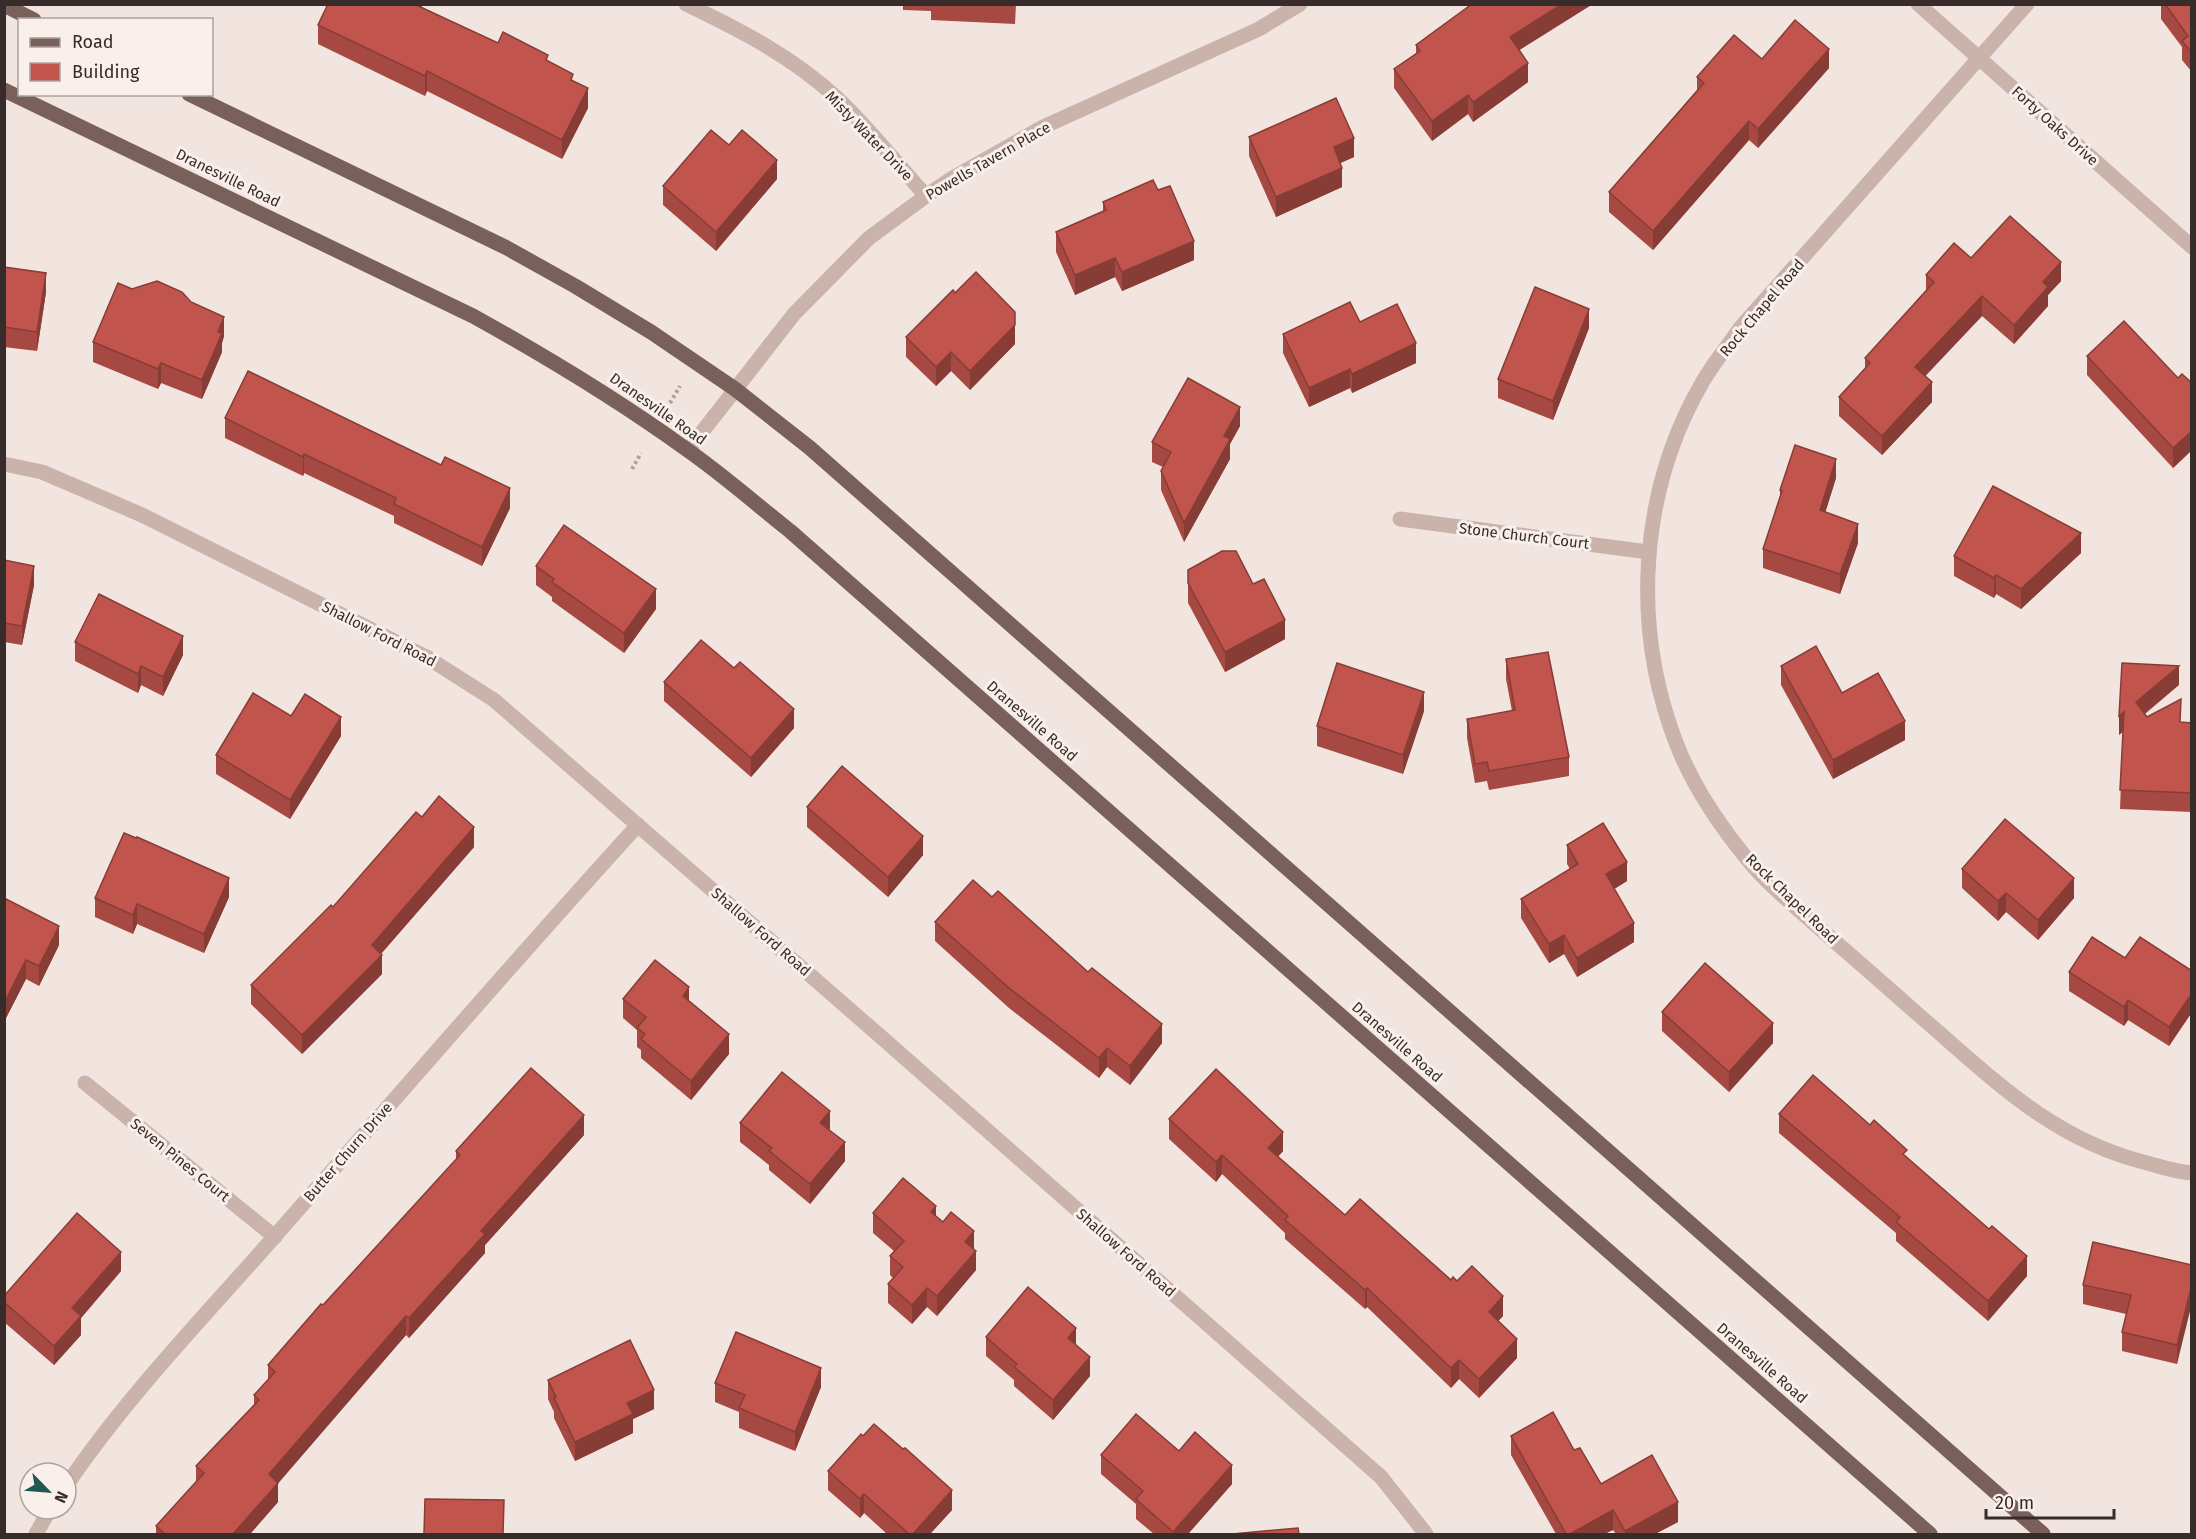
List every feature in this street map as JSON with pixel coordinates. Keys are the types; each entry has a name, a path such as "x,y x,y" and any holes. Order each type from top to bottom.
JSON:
{"main road":[{"path":"4,5 30,18"},
{"name":"Dranesville Road","path":"4,90 473,316 607,394 688,450 799,539 1930,1534"},
{"path":"193,96 507,248 651,332 735,389 819,456 2043,1534"}],"street":[{"name":"Misty Water Drive","path":"686,4 745,32 784,56 837,98 926,196"},
{"name":"Powells Tavern Place","path":"688,450 794,314 869,238 926,196 951,179 1043,127 1259,29 1300,4"},
{"name":"Forty Oaks Drive","path":"1918,4 2192,247"},
{"name":"Rock Chapel Road","path":"2027,4 1742,327 1702,382 1677,434 1658,492 1648,552 1647,616 1658,685 1677,746 1710,810 1750,862 1800,910 2018,1101 2066,1132 2121,1156 2192,1173"},
{"name":"Shallow Ford Road","path":"4,464 42,472 142,515 428,658 494,700 1381,1478 1426,1534"},
{"name":"Stone Church Court","path":"1400,519 1648,552"},
{"name":"Butter Churn Drive","path":"78,1468 95,1443 496,982 638,825"},
{"name":"Seven Pines Court","path":"86,1083 275,1237"}],"building":[{"path":"328,4 419,4 418,6 498,43 503,32 548,55 546,60 573,74 571,80 588,88 562,140 427,71 425,76 318,25"},
{"path":"1472,4 1562,4 1510,37 1528,63 1473,102 1468,95 1432,121 1394,69 1420,51 1416,45"},
{"path":"2165,4 2192,4 2192,53 2182,41 2188,36"},
{"path":"1795,20 1829,49 1758,129 1749,121 1653,231 1609,192 1704,83 1697,77 1734,35 1762,59"},
{"path":"1336,98 1354,138 1334,147 1342,168 1276,197 1249,137"},
{"path":"711,130 729,145 742,130 777,160 716,232 663,186"},
{"path":"1153,180 1158,190 1170,186 1194,241 1122,272 1115,258 1075,275 1056,232 1106,210 1103,202"},
{"path":"2010,216 2061,262 2043,282 2048,287 2014,325 1982,296 1915,367 1932,382 1882,436 1839,397 1870,363 1865,358 1934,282 1926,275 1954,243 1971,258"},
{"path":"4,267 46,273 37,332 4,327"},
{"path":"976,272 1015,312 1015,325 970,371 951,352 936,367 906,337 953,290 955,293"},
{"path":"157,281 182,292 191,302 224,317 218,332 222,333 202,380 161,363 158,369 93,342 118,283 132,289"},
{"path":"1535,287 1589,309 1553,401 1498,379"},
{"path":"1350,302 1360,322 1397,304 1416,343 1352,374 1350,369 1309,388 1283,334"},
{"path":"2124,321 2178,378 2182,374 2192,383 2192,431 2173,448 2087,356"},
{"path":"248,371 441,465 445,457 510,488 482,547 394,504 396,498 304,454 303,457 225,418"},
{"path":"1188,378 1240,407 1224,436 1230,439 1184,523 1161,471 1171,452 1152,442"},
{"path":"1795,445 1836,459 1820,510 1858,524 1840,574 1763,549"},
{"path":"1993,486 2081,533 2021,589 1996,575 1994,578 1954,556"},
{"path":"564,525 656,589 624,633 552,582 554,579 536,566"},
{"path":"1222,551 1236,551 1253,584 1264,579 1285,620 1225,652 1188,583 1188,570"},
{"path":"4,560 34,566 22,626 4,623"},
{"path":"99,594 183,636 163,677 141,666 138,674 75,642"},
{"path":"701,640 734,668 740,662 794,709 751,758 664,682"},
{"path":"1816,646 1842,693 1878,673 1905,721 1833,760 1781,666"},
{"path":"1548,652 1569,757 1489,771 1487,762 1475,764 1467,719 1515,710 1506,659"},
{"path":"1337,663 1424,692 1403,755 1317,726"},
{"path":"2122,663 2179,666 2136,702 2147,717 2181,699 2180,722 2192,723 2192,793 2120,790 2124,712 2119,716"},
{"path":"253,693 291,716 305,694 341,717 290,800 216,755"},
{"path":"842,766 923,836 888,877 807,807"},
{"path":"439,796 474,827 372,945 382,955 302,1035 251,985 331,905 333,907 416,812 422,817"},
{"path":"2005,819 2074,878 2038,920 2006,893 1998,901 1962,869"},
{"path":"1603,823 1627,862 1606,874 1634,923 1577,958 1564,935 1549,944 1521,899 1578,864 1567,845"},
{"path":"124,833 229,878 204,934 137,904 133,915 95,898"},
{"path":"973,880 992,897 998,891 1088,972 1092,968 1162,1024 1130,1066 1107,1048 1099,1058 1009,988 935,922"},
{"path":"4,898 59,926 39,966 26,960 4,1003"},
{"path":"2092,937 2125,958 2140,937 2192,971 2192,993 2169,1027 2128,1000 2124,1007 2069,972"},
{"path":"655,960 689,987 683,996 729,1034 691,1081 641,1039 645,1034 637,1028 646,1017 623,999"},
{"path":"1705,963 1773,1023 1729,1072 1662,1012"},
{"path":"531,1068 584,1115 481,1231 485,1234 409,1318 406,1316 269,1474 278,1483 233,1534 165,1534 156,1526 204,1473 196,1466 259,1400 254,1395 275,1372 268,1365 321,1304 323,1305 460,1155 456,1151"},
{"path":"1216,1069 1283,1132 1268,1148 1345,1215 1360,1199 1451,1280 1453,1277 1457,1281 1472,1266 1503,1296 1489,1312 1517,1339 1479,1379 1459,1360 1451,1368 1367,1288 1365,1290 1285,1220 1288,1216 1222,1155 1216,1162 1169,1119"},
{"path":"782,1072 830,1111 820,1123 845,1142 810,1184 769,1151 772,1148 740,1123"},
{"path":"1813,1075 1870,1125 1874,1120 1907,1150 1903,1154 1989,1229 1992,1226 2027,1256 1988,1301 1896,1222 1900,1217 1779,1114"},
{"path":"903,1178 936,1206 931,1212 943,1222 951,1212 974,1231 965,1242 976,1251 937,1296 927,1288 912,1305 888,1284 903,1267 890,1256 904,1241 873,1213"},
{"path":"77,1213 121,1252 72,1308 81,1316 54,1346 4,1302 4,1296"},
{"path":"2093,1242 2192,1265 2192,1284 2177,1345 2122,1332 2131,1295 2083,1285"},
{"path":"1028,1287 1076,1328 1068,1338 1090,1357 1053,1400 1014,1367 1017,1364 986,1337"},
{"path":"736,1332 821,1368 795,1432 739,1408 745,1395 715,1383"},
{"path":"630,1340 654,1390 627,1403 633,1414 575,1442 548,1380"},
{"path":"1553,1412 1574,1450 1580,1448 1601,1484 1652,1455 1678,1502 1625,1531 1613,1510 1570,1534 1566,1534 1511,1436"},
{"path":"1136,1414 1179,1451 1195,1432 1232,1465 1173,1532 1136,1499 1143,1491 1101,1455"},
{"path":"874,1424 952,1490 913,1534 909,1534 864,1494 860,1499 828,1471 861,1434 863,1436"},
{"path":"425,1499 504,1500 503,1534 424,1534"},
{"path":"1298,1528 1299,1534 1232,1534"}]}
